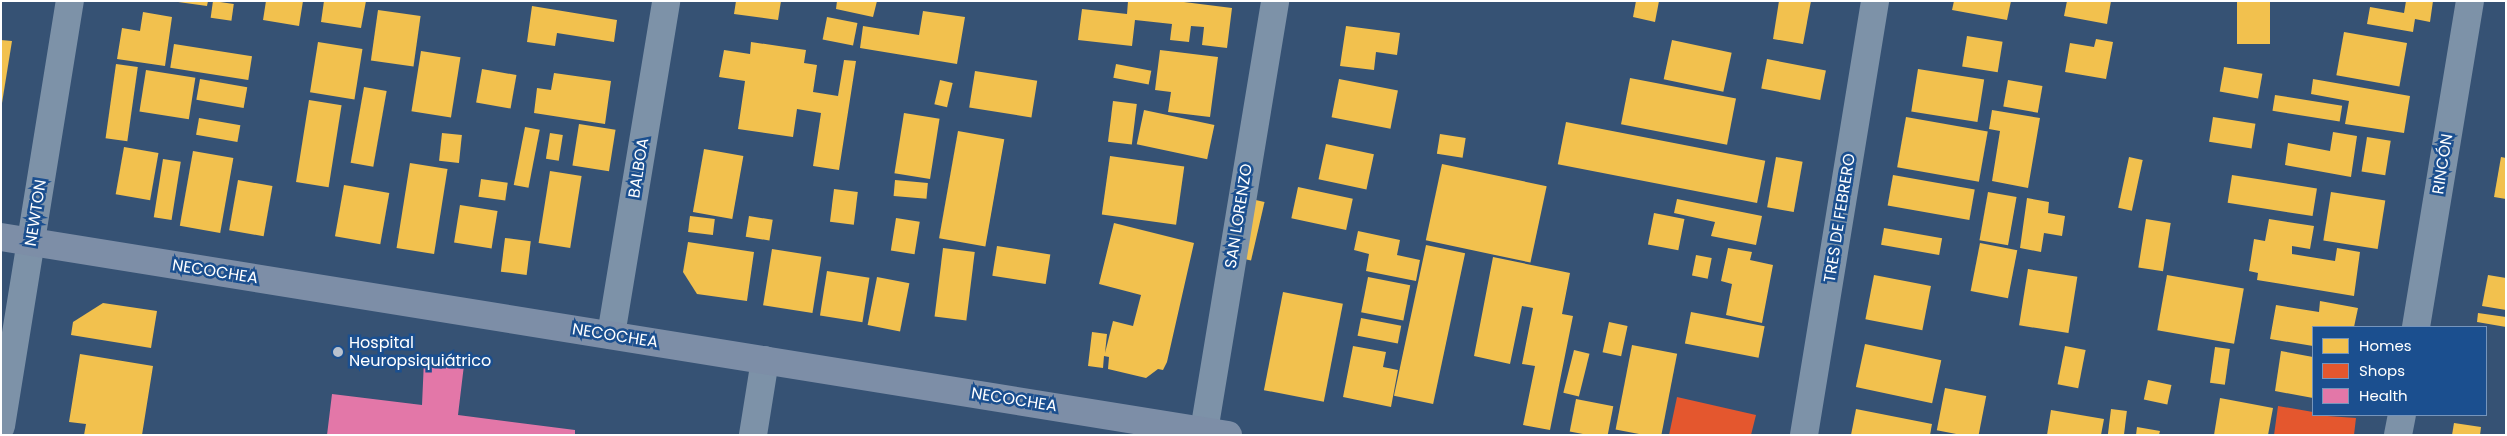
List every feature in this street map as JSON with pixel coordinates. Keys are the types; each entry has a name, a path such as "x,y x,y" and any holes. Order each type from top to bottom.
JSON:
{"main road":[{"name":"NECOCHEA","path":"1,238 1216,433"}],"street":[{"name":"NEWTON","path":"1,426 70,1"},
{"name":"BALBOA","path":"611,336 666,1"},
{"name":"SAN LORENZO","path":"1216,433 1275,1"},
{"name":"TRES DE FEBRERO","path":"1804,435 1875,1"},
{"name":"RINCÓN","path":"2416,326 2470,1"},
{"path":"753,435 765,360"},
{"path":"2398,435 2402,416"}],"building: Homes":[{"path":"171,1 208,1 207,6"},
{"path":"213,1 234,4 231,21 211,18"},
{"path":"266,1 303,1 299,26 263,20"},
{"path":"324,1 366,1 361,28 321,22"},
{"path":"736,1 781,1 778,20 734,14"},
{"path":"837,1 877,1 873,17 836,9"},
{"path":"1128,1 1176,1 1232,8 1227,48 1202,45 1204,27 1191,26 1189,42 1170,40 1172,24 1135,20 1132,46 1078,40 1082,9 1127,14"},
{"path":"1636,1 1659,1 1655,22 1633,17"},
{"path":"1779,1 1811,1 1803,44 1773,39"},
{"path":"1954,1 2011,1 2007,20 1952,10"},
{"path":"2067,1 2111,1 2107,24 2064,16"},
{"path":"2237,1 2270,1 2270,44 2237,44"},
{"path":"2406,1 2433,1 2430,22 2415,19 2413,32 2367,24 2370,7 2404,13"},
{"path":"532,6 617,20 614,42 557,33 555,46 527,42"},
{"path":"378,10 421,16 413,66 371,61"},
{"path":"923,11 965,17 957,64 860,48 863,26 919,35"},
{"path":"143,12 172,17 165,66 117,59 122,28 140,31"},
{"path":"827,17 857,23 853,45 823,40"},
{"path":"1346,26 1400,33 1397,55 1376,52 1374,70 1340,66"},
{"path":"2344,32 2407,43 2399,86 2336,75"},
{"path":"1967,36 2003,42 1998,72 1962,67"},
{"path":"2096,39 2113,42 2106,79 2065,72 2070,43 2094,47"},
{"path":"1,40 12,41 2,103 1,103"},
{"path":"1672,40 1732,53 1723,92 1664,79"},
{"path":"318,42 362,49 354,99 310,92"},
{"path":"751,42 806,50 804,63 817,65 813,92 838,96 844,60 856,61 839,170 813,166 821,113 797,109 793,137 738,129 745,81 719,77 724,50 750,54"},
{"path":"174,44 252,56 248,80 170,68"},
{"path":"1160,50 1218,57 1210,117 1168,112 1171,92 1155,90"},
{"path":"421,51 461,57 451,118 411,111"},
{"path":"1767,59 1826,70 1820,100 1761,88"},
{"path":"116,64 138,67 127,141 106,138"},
{"path":"1116,64 1151,71 1149,85 1113,78"},
{"path":"2224,67 2262,74 2258,98 2220,92"},
{"path":"482,69 516,75 511,109 476,102"},
{"path":"1918,69 1984,79 1977,122 1911,111"},
{"path":"146,70 195,78 189,119 139,111"},
{"path":"975,71 1037,81 1031,117 969,108"},
{"path":"554,73 611,81 605,124 534,113 537,88 551,90"},
{"path":"1630,78 1736,99 1727,145 1621,124"},
{"path":"200,79 247,87 244,108 196,100"},
{"path":"1339,79 1398,90 1390,129 1332,117"},
{"path":"2313,79 2410,96 2404,133 2345,124 2349,101 2311,94"},
{"path":"940,80 953,83 947,107 934,104"},
{"path":"2008,80 2042,86 2038,113 2003,107"},
{"path":"364,87 387,91 373,167 351,163"},
{"path":"2275,95 2342,106 2340,121 2272,111"},
{"path":"309,100 342,105 329,187 296,182"},
{"path":"1113,101 1137,104 1132,145 1108,142"},
{"path":"1144,110 1214,125 1207,159 1137,144"},
{"path":"1992,110 2040,118 2028,188 1992,181 2000,131 1989,129"},
{"path":"904,113 940,119 930,179 894,173"},
{"path":"1906,117 1988,131 1979,182 1897,167"},
{"path":"2213,117 2255,124 2252,148 2209,142"},
{"path":"199,118 240,125 237,142 196,135"},
{"path":"1566,122 1765,161 1757,203 1558,164"},
{"path":"579,124 616,130 609,171 572,165"},
{"path":"525,127 540,130 528,188 514,185"},
{"path":"958,131 1004,139 985,247 939,238"},
{"path":"2333,132 2357,136 2351,177 2285,165 2288,143 2330,151"},
{"path":"442,133 462,135 459,163 439,161"},
{"path":"550,133 563,135 559,161 546,159"},
{"path":"1440,134 1466,138 1463,158 1437,154"},
{"path":"2367,137 2391,141 2385,175 2362,172"},
{"path":"1326,144 1374,154 1366,189 1319,179"},
{"path":"124,147 158,153 150,200 116,194"},
{"path":"704,149 743,156 732,219 693,212"},
{"path":"193,151 233,158 220,233 180,226"},
{"path":"1110,156 1184,166 1176,225 1102,214"},
{"path":"1776,157 1803,162 1794,212 1767,207"},
{"path":"2129,157 2143,160 2132,211 2118,208"},
{"path":"2501,157 2506,158 2506,199 2494,197"},
{"path":"163,159 181,162 172,220 154,217"},
{"path":"410,163 448,169 434,254 397,248"},
{"path":"1442,164 1547,186 1530,263 1426,240"},
{"path":"550,171 582,176 570,248 539,243"},
{"path":"1893,175 1975,189 1969,220 1888,206"},
{"path":"2232,175 2317,188 2313,216 2228,203"},
{"path":"481,179 508,183 505,201 478,197"},
{"path":"238,180 272,186 264,236 229,230"},
{"path":"895,180 928,183 926,199 894,196"},
{"path":"344,185 389,193 380,244 335,236"},
{"path":"1298,187 1353,199 1346,230 1291,218"},
{"path":"834,189 858,192 854,225 830,222"},
{"path":"1988,192 2017,197 2008,245 1979,240"},
{"path":"2331,192 2385,201 2378,249 2323,240"},
{"path":"1247,198 1265,202 1251,261 1234,256"},
{"path":"2027,198 2049,202 2048,213 2065,216 2062,236 2044,233 2041,252 2020,248"},
{"path":"1677,199 1762,216 1756,245 1711,236 1715,222 1674,213"},
{"path":"460,205 498,211 492,248 454,243"},
{"path":"1654,213 1684,219 1678,250 1648,244"},
{"path":"690,216 715,219 713,235 688,232"},
{"path":"749,216 773,220 769,240 746,237"},
{"path":"896,218 920,222 915,254 891,251"},
{"path":"2146,219 2171,223 2163,271 2138,267"},
{"path":"2269,219 2314,226 2310,249 2292,246 2292,254 2335,261 2337,248 2360,252 2354,296 2257,280 2258,273 2249,271 2254,239 2265,241"},
{"path":"1114,223 1194,243 1167,362 1163,370 1158,369 1146,378 1108,369 1109,357 1104,356 1103,368 1088,366 1092,332 1107,334 1105,353 1113,321 1133,326 1141,295 1099,284"},
{"path":"1884,228 1942,238 1939,255 1881,245"},
{"path":"1358,231 1400,240 1397,255 1420,260 1416,281 1366,271 1369,254 1354,250"},
{"path":"505,238 531,241 527,275 501,272"},
{"path":"688,242 754,252 747,301 697,294 683,272"},
{"path":"1980,243 2017,250 2008,298 1971,291"},
{"path":"1426,245 1465,253 1433,404 1394,396"},
{"path":"997,246 1050,254 1046,284 992,276"},
{"path":"943,248 975,252 966,320 935,316"},
{"path":"1728,248 1752,252 1750,260 1773,265 1762,323 1726,315 1732,284 1721,281"},
{"path":"772,249 821,257 812,313 763,305"},
{"path":"1696,255 1712,258 1708,279 1692,276"},
{"path":"1493,257 1570,273 1562,314 1573,316 1550,430 1523,425 1535,366 1522,364 1533,308 1522,306 1510,364 1474,356"},
{"path":"2028,269 2077,277 2068,333 2019,325"},
{"path":"827,271 869,278 862,322 820,315"},
{"path":"1874,275 1931,286 1922,330 1865,319"},
{"path":"2167,275 2244,289 2234,344 2157,330"},
{"path":"2488,275 2506,278 2506,310 2482,306"},
{"path":"877,277 909,283 900,331 868,325"},
{"path":"1368,277 1410,285 1403,321 1361,312"},
{"path":"1283,292 1343,304 1324,402 1264,390"},
{"path":"2320,301 2358,308 2354,326 2312,326 2312,346 2270,339 2276,305 2319,312"},
{"path":"103,303 157,311 151,348 71,335 73,322"},
{"path":"1691,312 1765,326 1759,358 1685,343"},
{"path":"2478,313 2506,317 2506,327 2477,322"},
{"path":"1361,318 1401,326 1398,343 1358,336"},
{"path":"1609,322 1628,326 1621,356 1603,352"},
{"path":"1865,344 1941,360 1932,403 1856,387"},
{"path":"1632,345 1677,354 1661,435 1644,435 1616,429"},
{"path":"1353,346 1386,352 1383,367 1398,370 1391,407 1343,397"},
{"path":"2065,346 2086,350 2078,388 2058,384"},
{"path":"2215,347 2230,349 2225,385 2210,383"},
{"path":"1574,350 1590,354 1579,397 1563,393"},
{"path":"2281,351 2312,357 2312,398 2275,391"},
{"path":"80,354 153,366 142,435 84,435 86,424 69,422"},
{"path":"2148,380 2171,385 2167,405 2144,400"},
{"path":"1945,388 1986,396 1979,435 1961,435 1937,430"},
{"path":"2220,398 2273,408 2268,435 2214,435"},
{"path":"1576,399 1613,406 1608,435 1588,435 1570,431"},
{"path":"1856,409 1932,424 1930,435 1851,435"},
{"path":"2111,409 2127,411 2124,435 2108,435"},
{"path":"2051,410 2104,419 2101,435 2047,435"},
{"path":"2454,423 2481,427 2480,435 2452,435"},
{"path":"2137,427 2160,431 2159,435 2136,435"}],"building: Shops":[{"path":"1677,397 1756,415 1751,435 1669,435"},
{"path":"2278,406 2312,412 2312,416 2356,418 2354,435 2274,435"}],"building: Health":[{"path":"424,360 464,365 458,415 575,430 575,435 327,435 332,394 422,405"}],"place":[{"name":"Hospital Neuropsiquiátrico","path":"338,352"}]}
